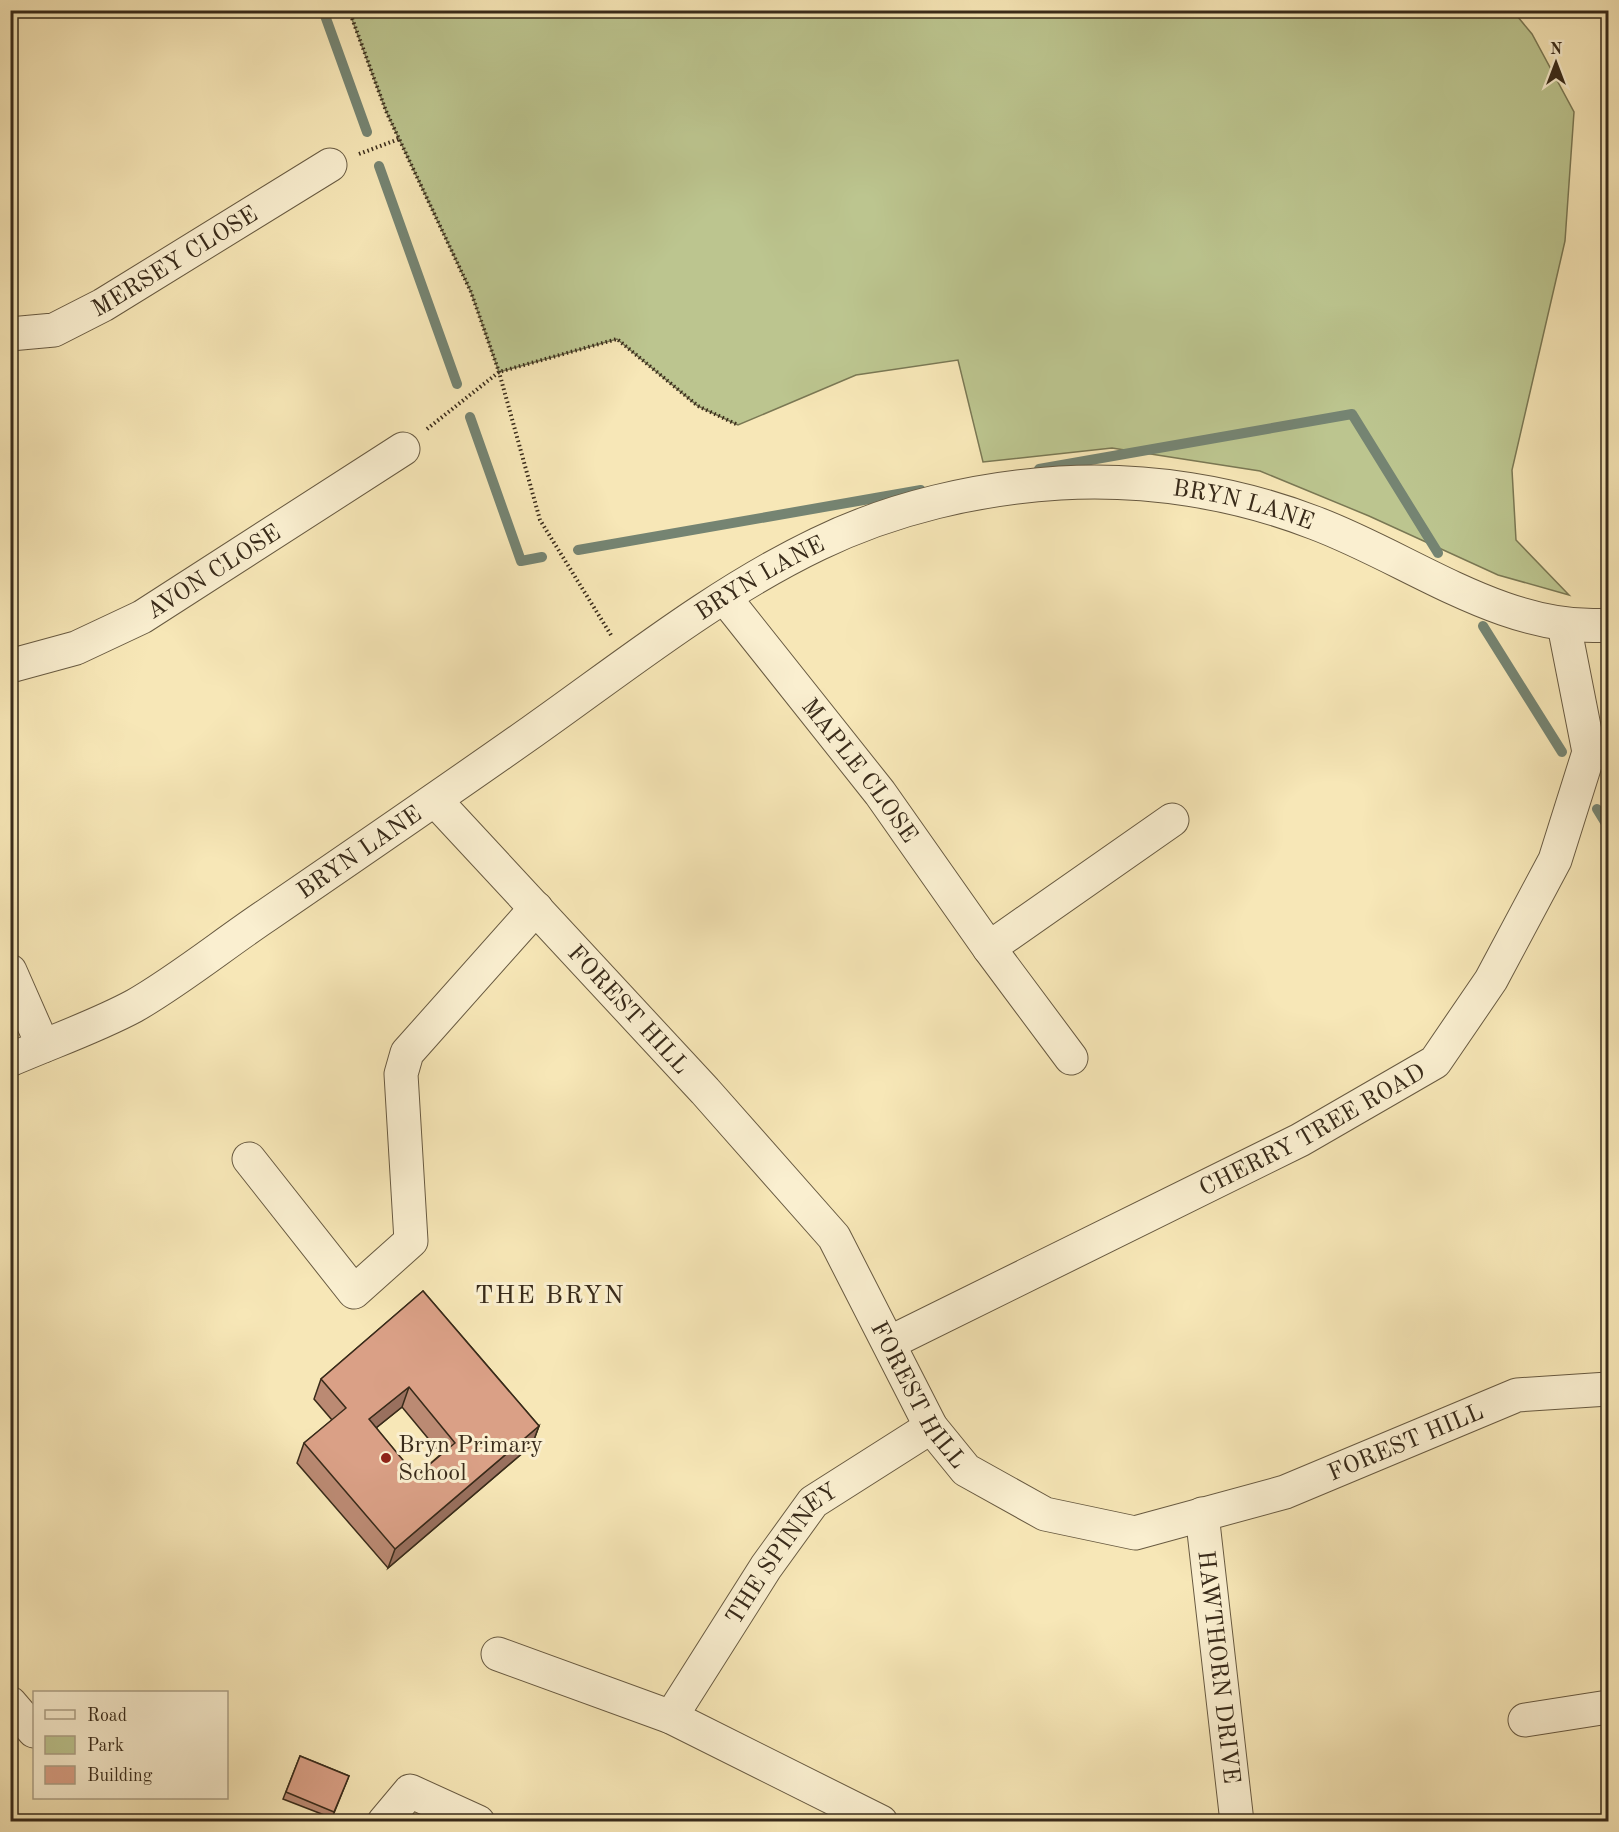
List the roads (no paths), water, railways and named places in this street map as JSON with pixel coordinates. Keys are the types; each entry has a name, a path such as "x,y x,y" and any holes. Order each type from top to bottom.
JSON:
{"street":[{"name":"MERSEY CLOSE","path":"10,334 54,330 103,305 330,165"},
{"name":"AVON CLOSE","path":"10,666 76,648 142,617 404,449"},
{"name":"BRYN LANE","path":"10,1060 134,1005 435,800 628,663 725,598 820,543 914,508 1012,487 1103,481 1190,490 1279,510 1319,524 1487,602 1531,618 1564,625 1608,625"},
{"name":"MAPLE CLOSE","path":"725,598 880,793 988,948 1071,1058"},
{"name":"CHERRY TREE ROAD","path":"889,1342 1300,1140 1435,1062 1491,980 1555,860 1589,752 1564,625"},
{"name":"FOREST HILL","path":"435,800 834,1237 930,1427 966,1470 1045,1515 1135,1533 1285,1492 1517,1395 1608,1389"},
{"path":"988,948 1172,820"},
{"path":"249,1159 354,1292 411,1241 401,1074 407,1053 536,908"},
{"path":"10,971 43,1046"},
{"name":"THE SPINNEY","path":"670,1717 766,1567 813,1502 930,1427"},
{"name":"HAWTHORN DRIVE","path":"1202,1515 1237,1821"},
{"path":"498,1654 670,1717 881,1821"},
{"path":"10,1703 33,1730"},
{"path":"1525,1720 1608,1707"},
{"path":"384,1821 410,1791 478,1821"}],"waterway":[{"path":"323,10 367,132"},
{"path":"379,166 457,384"},
{"path":"1039,469 1352,414 1438,553"},
{"path":"470,417 521,561 542,557"},
{"path":"578,550 921,490"},
{"path":"1483,626 1562,752"},
{"path":"1597,809 1608,827"}],"place":[{"name":"Bryn Primary School","path":"386,1458"}],"district":[{"name":"THE BRYN","path":"550,1294"}]}
